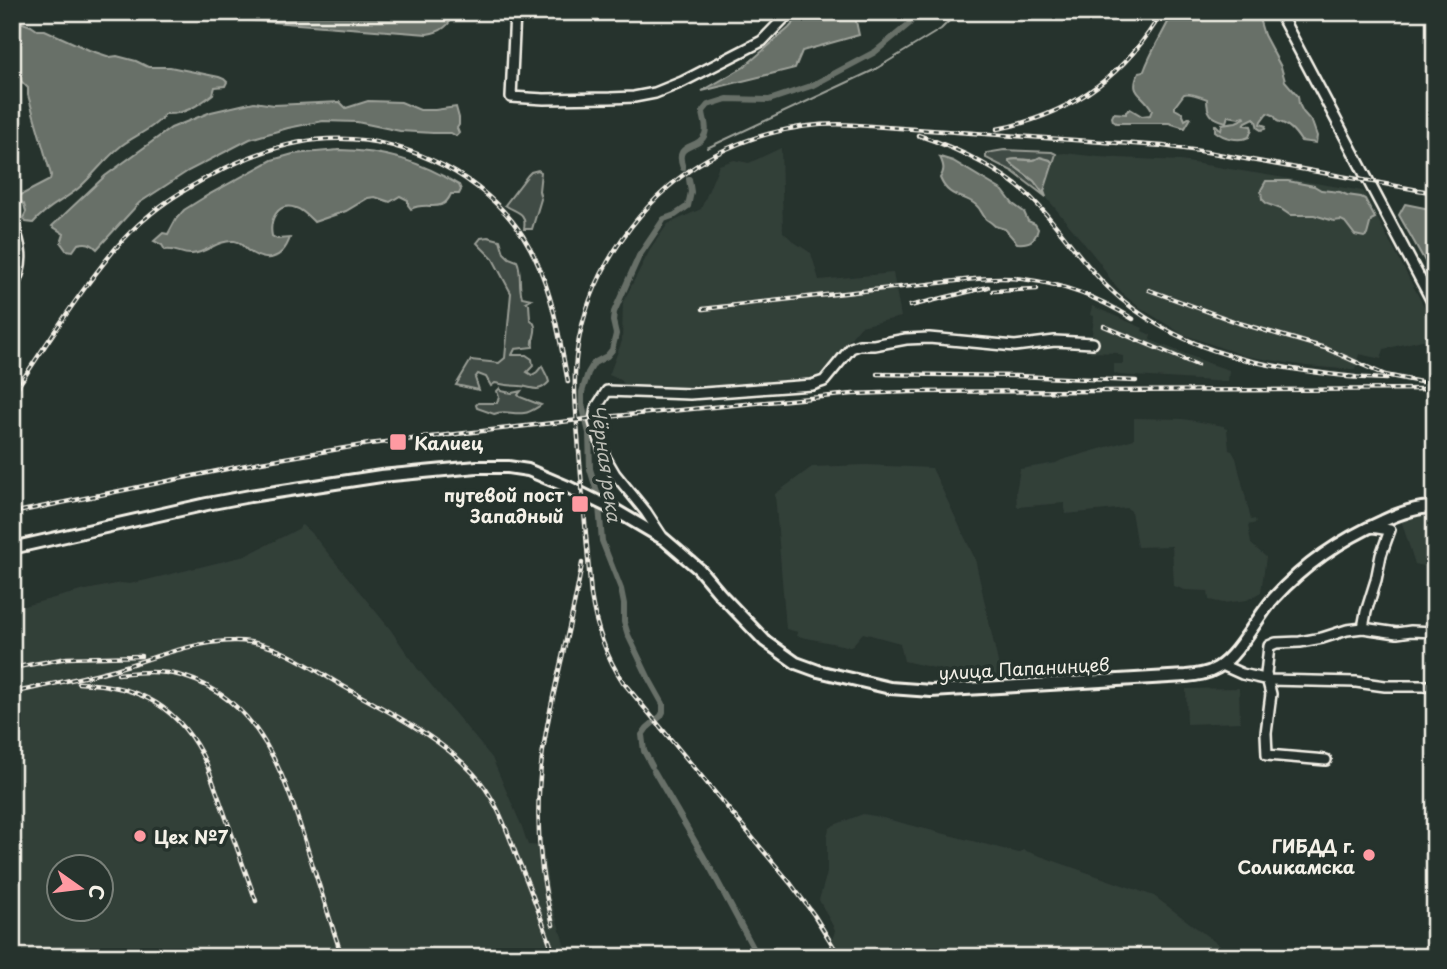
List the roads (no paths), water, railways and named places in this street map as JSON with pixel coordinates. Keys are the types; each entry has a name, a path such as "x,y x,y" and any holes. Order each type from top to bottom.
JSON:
{"main road":[{"name":"улица Папанинцев","path":"12,548 207,503 381,477 477,467 508,467 528,470 558,482 613,509 664,540 699,569 765,641 796,663 808,668 876,686 903,690 965,690 1186,676 1204,673 1222,665"},
{"path":"1222,665 1234,653 1272,600 1294,578 1333,547 1406,512 1435,507"}],"street":[{"path":"515,12 510,97 544,99 623,98 645,96 666,89 762,41 790,12"},
{"path":"1279,12 1435,307"},
{"path":"12,221 21,246 18,278 12,288"},
{"path":"664,540 646,512 615,474 606,457 594,422 596,408 607,391 703,394 818,384 828,377 850,348 906,339 942,339 1015,346 1055,341 1093,343"},
{"path":"1363,628 1390,530 1370,527"},
{"path":"1326,760 1267,755 1265,733 1270,694 1266,674 1269,646 1322,638 1363,628 1397,633 1435,632"},
{"path":"1222,665 1241,674 1269,680 1435,686"}],"waterway":[{"path":"683,168 681,154 698,143 705,134 703,111 708,105 727,99 769,100 811,86 875,52 909,24 917,12"},
{"path":"707,148 874,70 941,29 958,12"},
{"name":"Чёрная река","path":"652,766 644,751 642,735 661,716 663,704 628,635 621,589 602,541 598,495 590,469 589,433 582,392 594,363 612,350 616,334 614,312 639,256 664,219 688,206 691,192 689,179"},
{"name":"Чёрная река","path":"654,771 758,957"}],"railway":[{"path":"997,129 1048,114 1093,89 1131,55 1162,12"},
{"path":"840,957 791,884 623,682 606,651 599,629 591,595 576,414 576,363 582,325 591,299 615,250 631,227 669,187 708,158 748,140 769,134 834,124 1163,146 1435,193"},
{"path":"918,135 965,154 1012,182 1037,204 1109,288 1147,318 1175,334 1232,356 1261,363 1355,377"},
{"path":"12,395 99,269 124,239 154,211 186,189 241,161 270,150 327,139 356,139 414,153 456,172 498,205 523,236 540,270 552,306 568,382"},
{"path":"703,309 967,280 1010,278 1066,288 1094,298 1133,319"},
{"path":"910,306 988,287"},
{"path":"993,291 1037,289"},
{"path":"1149,290 1239,323 1325,348 1385,375 1421,382"},
{"path":"1104,326 1197,365"},
{"path":"877,374 1136,381"},
{"path":"1347,377 1386,379"},
{"path":"12,513 261,462 369,444 605,417 853,394 1435,389"},
{"path":"553,925 543,877 538,805 542,756 550,711 582,563"},
{"path":"12,693 116,669 189,647 219,642 249,642 277,649 428,735 473,773 488,792 504,824 555,957"},
{"path":"12,668 67,658 141,656"},
{"path":"118,674 158,672 182,676 210,688 234,705 253,726 269,750 293,804 342,957"},
{"path":"78,683 101,685 139,695 156,703 184,728 207,765 256,901"},
{"path":"12,708 16,707"}],"place":[{"name":"Калиец","path":"398,442"},
{"name":"путевой пост Западный","path":"580,504"},
{"name":"Цех №7","path":"140,836"},
{"name":"ГИБДД г. Соликамска","path":"1369,855"}]}
